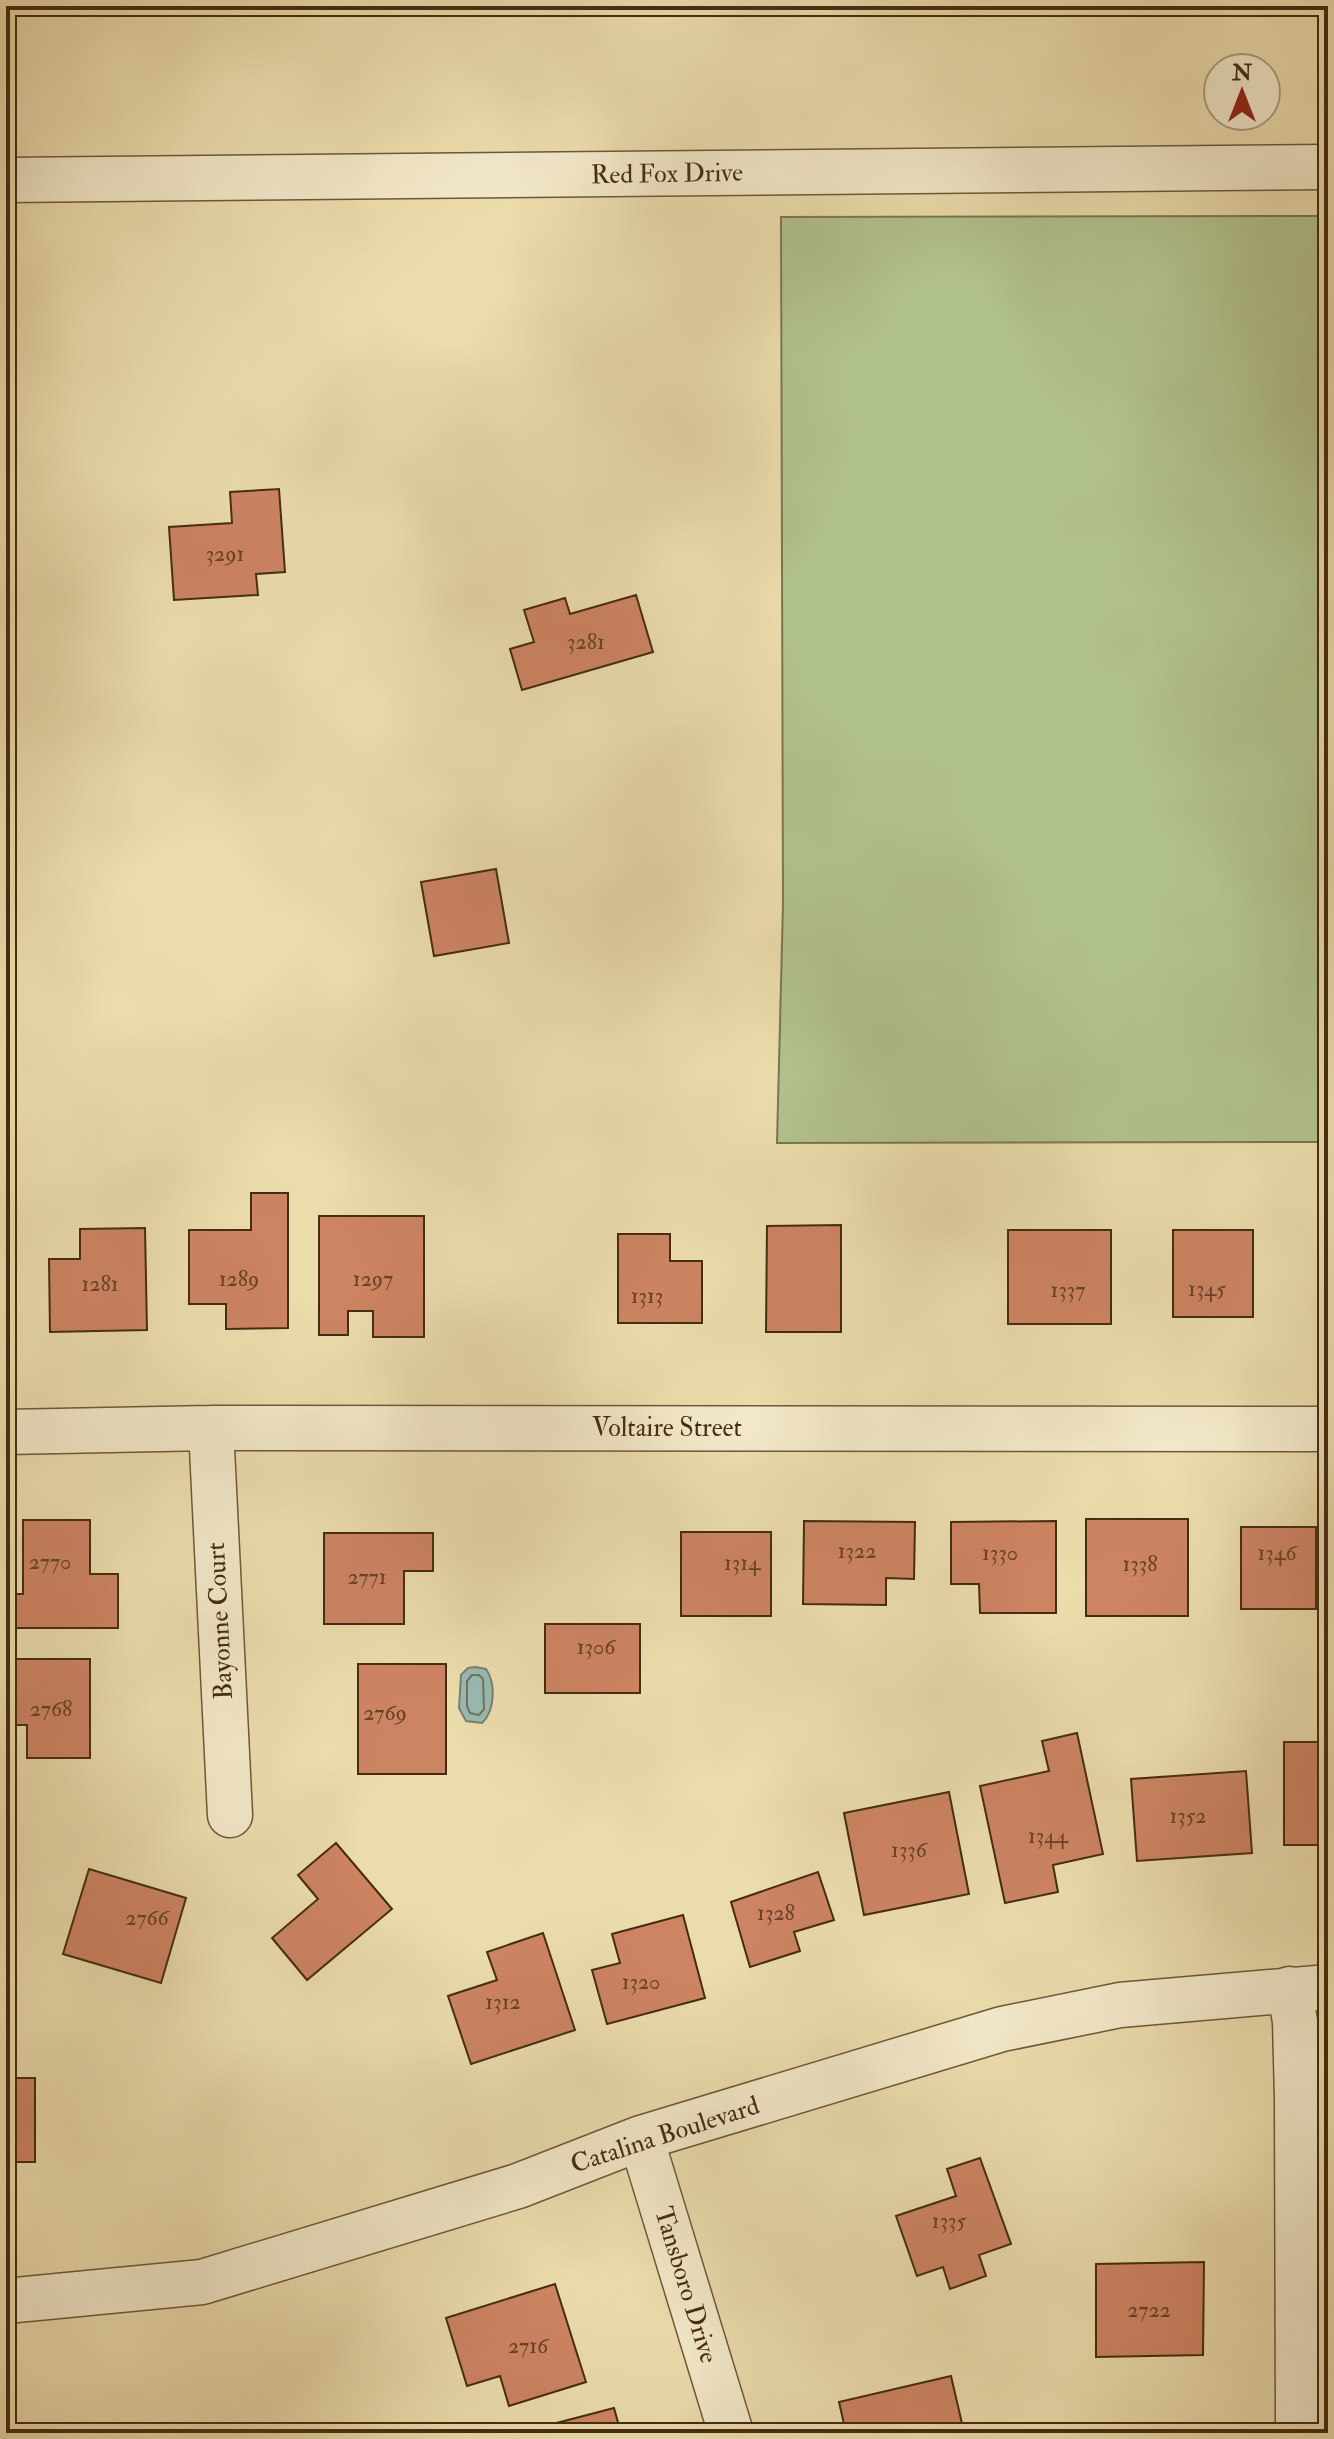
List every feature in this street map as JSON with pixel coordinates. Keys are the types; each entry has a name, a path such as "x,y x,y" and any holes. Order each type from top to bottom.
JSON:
{"street":[{"name":"Red Fox Drive","path":"6,180 1328,167"},
{"name":"Voltaire Street","path":"6,1432 211,1428 1328,1429"},
{"name":"Bayonne Court","path":"211,1428 230,1815"},
{"name":"Catalina Boulevard","path":"6,2301 202,2282 518,2186 641,2138 1002,2029 1120,2005 1308,1988"},
{"path":"1298,2433 1295,2021 1308,1988"},
{"name":"Tansboro Drive","path":"641,2138 731,2433"}],"green space":[{"path":"1328,216 1328,1142 777,1143 783,904 781,217"}],"water":[{"path":"468,1668 486,1669 493,1689 490,1711 482,1723 466,1721 459,1708 461,1675"}],"building":[{"path":"279,489 285,572 256,574 258,595 174,600 169,527 232,523 230,492"},
{"path":"636,595 653,652 522,690 510,649 534,642 524,610 565,598 570,614"},
{"path":"496,869 509,943 434,956 421,882"},
{"path":"251,1193 288,1193 288,1328 226,1329 226,1304 189,1304 189,1230 251,1230"},
{"path":"319,1216 424,1216 424,1337 373,1337 373,1311 348,1311 348,1335 319,1335"},
{"path":"841,1225 841,1332 766,1332 767,1226"},
{"path":"145,1228 147,1330 50,1332 49,1259 80,1259 80,1229"},
{"path":"1008,1230 1111,1230 1111,1324 1008,1324"},
{"path":"1173,1230 1253,1230 1253,1317 1173,1317"},
{"path":"618,1234 670,1234 670,1261 702,1261 702,1323 618,1323"},
{"path":"6,1239 16,1239 16,1334 6,1334"},
{"path":"1086,1519 1188,1519 1188,1616 1086,1616"},
{"path":"23,1520 90,1520 90,1574 118,1574 118,1628 6,1628 6,1594 23,1594"},
{"path":"804,1521 915,1522 914,1579 886,1578 886,1605 803,1604"},
{"path":"1056,1521 1056,1613 980,1613 979,1584 951,1584 951,1522"},
{"path":"1241,1527 1316,1527 1316,1609 1241,1609"},
{"path":"681,1532 771,1532 771,1616 681,1616"},
{"path":"324,1533 433,1533 433,1571 404,1571 404,1624 324,1624"},
{"path":"545,1624 640,1624 640,1693 545,1693"},
{"path":"6,1659 90,1659 90,1758 27,1758 27,1725 6,1725"},
{"path":"358,1664 446,1664 446,1774 358,1774"},
{"path":"1077,1733 1103,1854 1053,1865 1058,1892 1005,1903 980,1786 1049,1771 1042,1741"},
{"path":"1284,1742 1328,1742 1328,1845 1284,1845"},
{"path":"1246,1771 1252,1853 1137,1861 1131,1779"},
{"path":"949,1792 969,1894 864,1915 844,1813"},
{"path":"336,1843 392,1909 307,1980 272,1938 318,1899 298,1875"},
{"path":"89,1869 186,1898 161,1983 63,1954"},
{"path":"818,1872 834,1920 794,1932 800,1951 750,1967 731,1902"},
{"path":"683,1915 705,1998 607,2024 592,1970 620,1963 612,1934"},
{"path":"543,1933 575,2030 471,2064 448,1996 497,1980 487,1952"},
{"path":"6,2078 35,2078 35,2162 6,2162"},
{"path":"980,2158 1011,2244 979,2255 986,2276 950,2289 943,2267 917,2276 896,2216 956,2196 947,2169"},
{"path":"1204,2262 1203,2355 1096,2357 1096,2264"},
{"path":"555,2284 586,2382 509,2406 500,2376 467,2386 446,2318"},
{"path":"951,2376 964,2432 846,2433 839,2402"},
{"path":"614,2408 621,2433 518,2433"}]}
